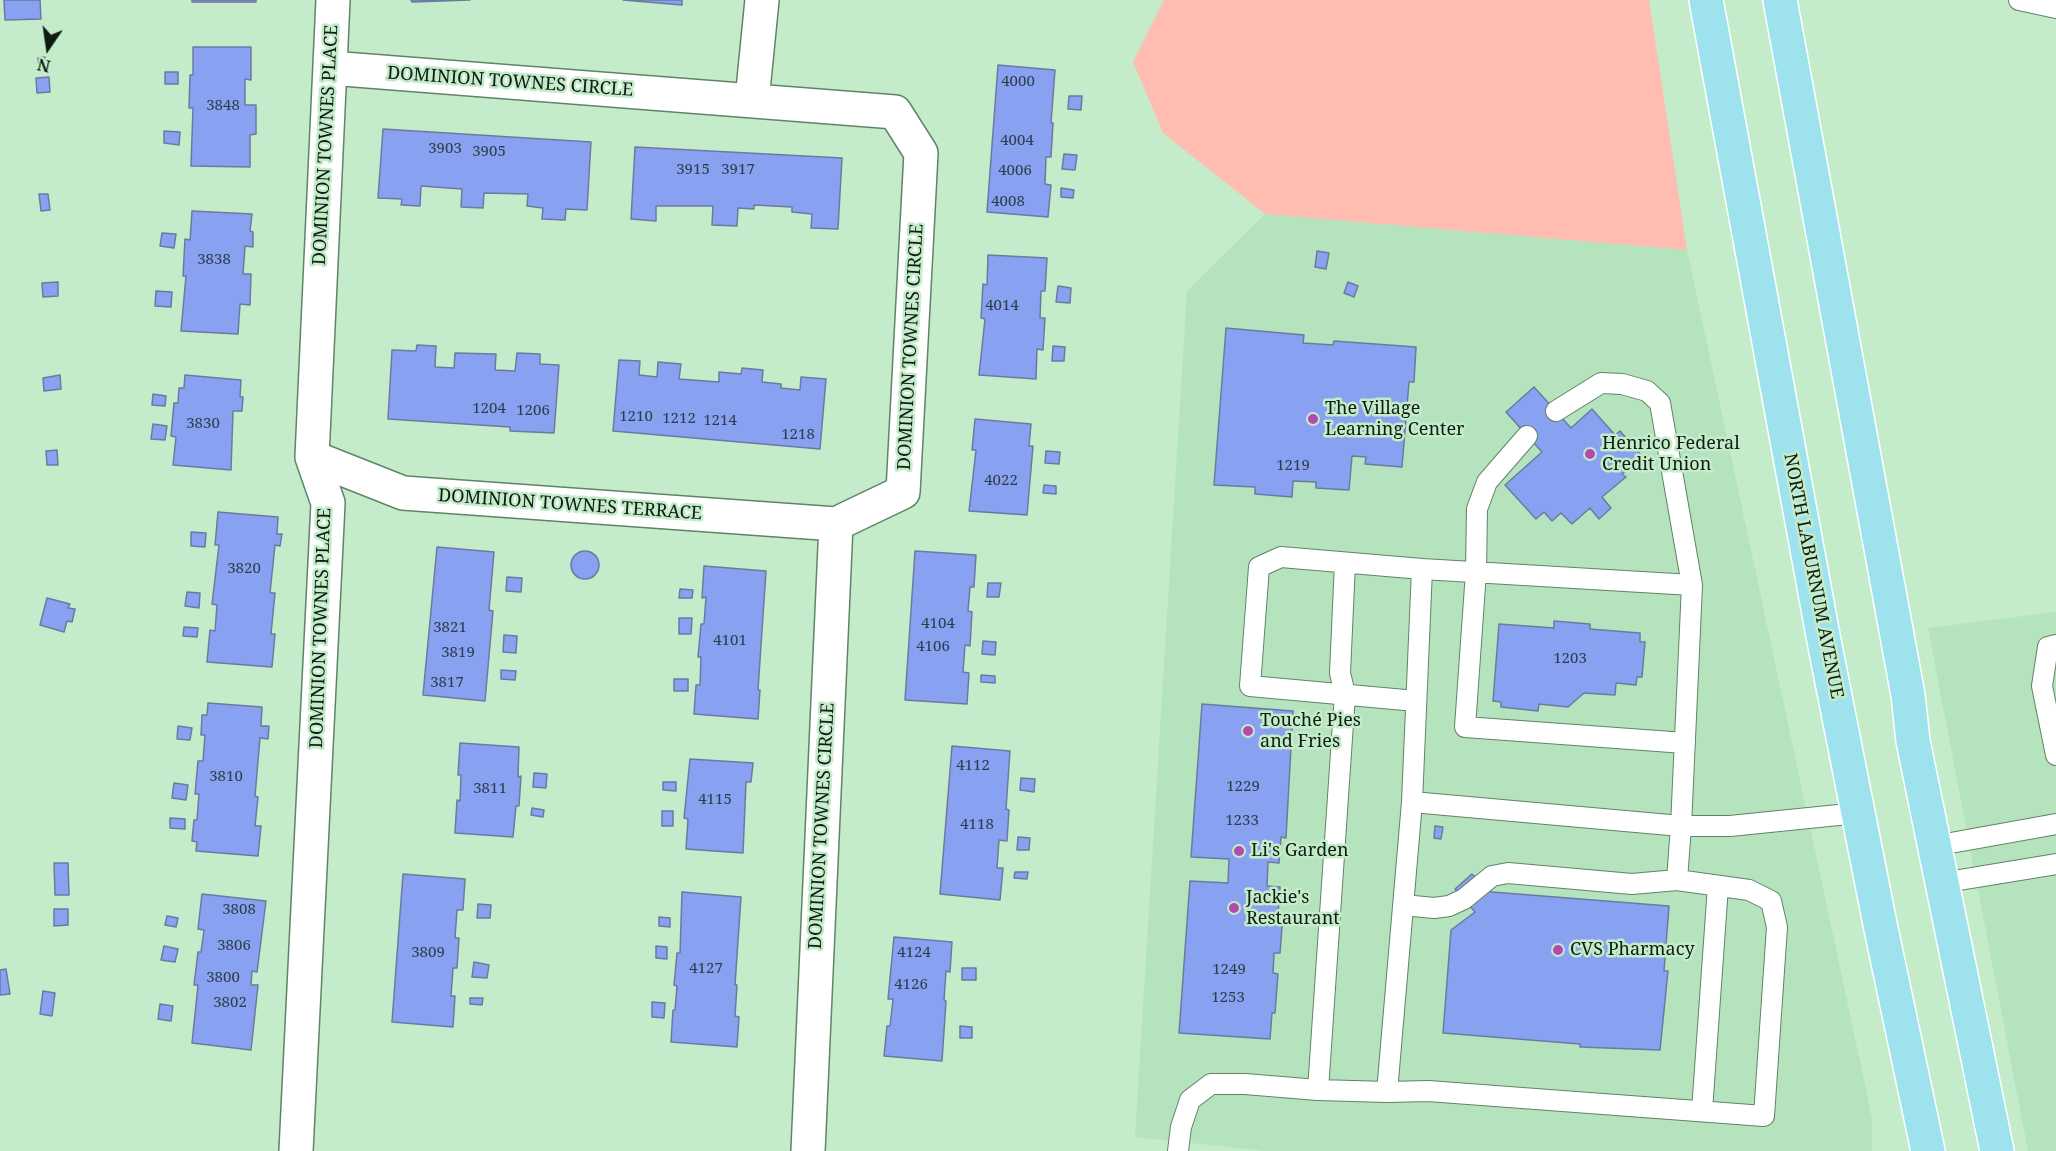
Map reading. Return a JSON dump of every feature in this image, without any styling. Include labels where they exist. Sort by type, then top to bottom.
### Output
[{"type":"main road","name":"NORTH LABURNUM AVENUE","points":[[1706,0],[1824,641],[1928,1151]]},
{"type":"main road","points":[[1780,0],[1906,683],[1913,741],[1997,1151]]},
{"type":"street","name":"DOMINION TOWNES PLACE","points":[[296,1151],[328,503],[312,457],[333,0]]},
{"type":"street","points":[[752,100],[762,0]]},
{"type":"street","name":"DOMINION TOWNES CIRCLE","points":[[330,68],[895,112],[921,153],[903,492],[836,524],[808,1151]]},
{"type":"street","name":"DOMINION TOWNES TERRACE","points":[[312,457],[403,493],[836,524]]},
{"type":"lane","points":[[2019,0],[2056,8]]},
{"type":"lane","points":[[1556,411],[1601,383],[1622,384],[1647,391],[1660,403],[1692,585],[1677,880]]},
{"type":"lane","points":[[1527,436],[1487,482],[1477,509],[1476,572],[1465,727],[1685,744]]},
{"type":"lane","points":[[1416,700],[1250,686],[1259,567],[1281,557],[1345,564],[1692,585]]},
{"type":"lane","points":[[1318,1090],[1345,694],[1340,672],[1345,564]]},
{"type":"lane","points":[[1387,1092],[1412,802],[1422,569]]},
{"type":"lane","points":[[2056,645],[2048,647],[2042,686],[2056,755]]},
{"type":"lane","points":[[1412,802],[1681,826],[1730,826],[1858,813]]},
{"type":"lane","points":[[1934,846],[2056,824]]},
{"type":"lane","points":[[1941,883],[2056,864]]},
{"type":"lane","points":[[1178,1151],[1181,1127],[1190,1100],[1211,1083],[1318,1090],[1428,1091],[1764,1116],[1778,927],[1771,901],[1749,890],[1677,880],[1632,884],[1508,873],[1492,876],[1464,898],[1449,906],[1434,908],[1403,905]]},
{"type":"lane","points":[[1702,1111],[1718,886]]},
{"type":"shaded area","points":[[1164,0],[1649,0],[1687,250],[1265,214],[1163,133],[1133,62]]},
{"type":"shaded area","points":[[1265,214],[1687,250],[1872,1118],[1872,1151],[1265,1151],[1135,1137],[1187,291]]},
{"type":"shaded area","points":[[2056,612],[2056,1151],[2028,1151],[1928,628]]},
{"type":"building","points":[[4,0],[40,0],[41,19],[5,20]]},
{"type":"building","points":[[192,0],[256,0],[256,2],[192,2]]},
{"type":"building","points":[[411,0],[470,0],[412,2]]},
{"type":"building","points":[[623,0],[682,0],[682,5]]},
{"type":"building","points":[[193,47],[251,47],[251,80],[245,79],[245,105],[256,105],[256,134],[250,135],[250,167],[191,166],[193,108],[189,108],[190,75],[193,75]]},
{"type":"building","points":[[45,57],[46,69],[39,70],[38,58]]},
{"type":"building","points":[[998,65],[1055,70],[1051,157],[1046,157],[1045,184],[1051,185],[1048,217],[987,212]]},
{"type":"building","points":[[165,72],[178,72],[178,84],[165,84]]},
{"type":"building","points":[[49,77],[50,92],[37,93],[36,78]]},
{"type":"building","points":[[1069,96],[1082,96],[1081,110],[1068,109]]},
{"type":"building","points":[[383,129],[591,142],[587,210],[566,209],[565,220],[542,219],[543,208],[527,206],[528,194],[484,193],[483,208],[461,207],[462,189],[421,186],[420,206],[401,205],[402,199],[378,198]]},
{"type":"building","points":[[164,131],[180,132],[179,145],[164,143]]},
{"type":"building","points":[[635,147],[842,158],[838,229],[811,228],[812,214],[792,212],[792,207],[754,205],[754,209],[738,208],[737,226],[712,225],[713,206],[656,206],[656,221],[631,219]]},
{"type":"building","points":[[1064,154],[1077,155],[1075,170],[1062,169]]},
{"type":"building","points":[[1061,188],[1074,190],[1073,198],[1061,197]]},
{"type":"building","points":[[39,194],[48,194],[50,210],[41,211]]},
{"type":"building","points":[[192,211],[252,214],[250,231],[253,232],[253,247],[245,246],[243,274],[251,274],[250,305],[240,304],[238,334],[181,331],[186,276],[183,276],[185,239],[190,240]]},
{"type":"building","points":[[162,233],[176,234],[174,248],[160,246]]},
{"type":"building","points":[[1317,251],[1329,253],[1326,269],[1315,267]]},
{"type":"building","points":[[988,255],[1047,258],[1045,291],[1041,291],[1040,318],[1045,318],[1043,350],[1037,349],[1036,379],[979,375],[985,319],[981,318],[983,284],[987,285]]},
{"type":"building","points":[[58,282],[58,296],[43,297],[42,283]]},
{"type":"building","points":[[1348,282],[1358,286],[1354,297],[1344,293]]},
{"type":"building","points":[[1058,286],[1071,288],[1070,303],[1056,302]]},
{"type":"building","points":[[156,291],[172,292],[171,307],[155,306]]},
{"type":"building","name":"The Village Learning Center","points":[[1226,328],[1304,335],[1303,343],[1333,345],[1334,341],[1416,347],[1414,382],[1409,382],[1402,467],[1365,464],[1366,457],[1352,456],[1349,490],[1316,488],[1316,482],[1293,481],[1292,497],[1255,494],[1255,487],[1214,485]]},
{"type":"building","points":[[417,345],[436,346],[435,367],[454,368],[455,353],[496,354],[495,370],[515,371],[517,353],[540,354],[540,364],[559,365],[554,433],[510,431],[510,427],[388,419],[392,350],[416,351]]},
{"type":"building","points":[[1053,346],[1065,347],[1064,361],[1052,361]]},
{"type":"building","points":[[619,360],[640,361],[639,375],[657,377],[658,362],[681,364],[679,379],[719,382],[719,372],[741,374],[742,368],[763,370],[762,382],[781,384],[781,388],[800,390],[801,377],[826,379],[820,449],[613,431]]},
{"type":"building","points":[[60,375],[61,389],[44,391],[43,378]]},
{"type":"building","points":[[185,375],[241,380],[242,411],[233,411],[231,470],[173,465],[176,437],[171,436],[174,403],[178,403],[179,388],[184,388]]},
{"type":"building","name":"Henrico Federal Credit Union","points":[[1534,387],[1571,428],[1592,409],[1615,435],[1620,431],[1642,456],[1622,474],[1626,477],[1602,497],[1611,508],[1599,519],[1590,508],[1572,524],[1561,513],[1552,521],[1544,512],[1536,519],[1505,485],[1542,452],[1506,412]]},
{"type":"building","points":[[153,394],[166,396],[165,406],[152,405]]},
{"type":"building","points":[[975,419],[1031,424],[1029,446],[1033,446],[1027,515],[969,511],[976,450],[972,450]]},
{"type":"building","points":[[153,424],[167,426],[165,440],[151,439]]},
{"type":"building","points":[[57,450],[58,465],[47,465],[46,451]]},
{"type":"building","points":[[1046,451],[1060,452],[1059,464],[1045,463]]},
{"type":"building","points":[[1044,485],[1056,486],[1056,494],[1043,493]]},
{"type":"building","points":[[218,512],[278,517],[277,534],[282,534],[280,546],[275,545],[270,593],[275,593],[271,634],[275,634],[272,667],[207,662],[210,630],[215,631],[217,605],[212,604],[219,545],[215,545]]},
{"type":"building","points":[[191,532],[206,533],[205,547],[191,546]]},
{"type":"building","points":[[437,547],[494,552],[489,610],[493,611],[485,701],[423,695]]},
{"type":"building","points":[[585,551],[595,555],[599,565],[595,575],[585,579],[575,575],[571,565],[575,555]]},
{"type":"building","points":[[915,551],[976,555],[974,587],[970,587],[968,611],[972,612],[970,646],[965,645],[963,672],[969,673],[967,704],[905,700]]},
{"type":"building","points":[[704,566],[766,571],[758,719],[694,714],[696,685],[700,685],[701,657],[698,657],[706,597],[702,598]]},
{"type":"building","points":[[507,577],[522,578],[521,592],[506,591]]},
{"type":"building","points":[[988,583],[1001,583],[999,597],[987,597]]},
{"type":"building","points":[[680,589],[693,590],[692,598],[679,598]]},
{"type":"building","points":[[187,592],[200,593],[199,608],[185,606]]},
{"type":"building","points":[[47,598],[70,604],[68,608],[75,609],[72,622],[67,621],[64,632],[40,625]]},
{"type":"building","points":[[679,618],[692,618],[691,634],[679,634]]},
{"type":"building","points":[[1554,621],[1590,624],[1590,629],[1640,633],[1640,642],[1645,642],[1642,677],[1637,677],[1636,685],[1616,683],[1615,695],[1584,693],[1568,707],[1539,704],[1538,711],[1501,707],[1501,702],[1493,701],[1499,624],[1554,628]]},
{"type":"building","points":[[184,627],[198,628],[197,637],[183,636]]},
{"type":"building","points":[[504,635],[517,636],[516,653],[503,652]]},
{"type":"building","points":[[983,641],[996,642],[995,655],[982,654]]},
{"type":"building","points":[[501,670],[516,671],[515,680],[501,679]]},
{"type":"building","points":[[981,675],[995,676],[995,683],[981,682]]},
{"type":"building","points":[[674,679],[688,679],[688,691],[674,691]]},
{"type":"building","points":[[208,703],[262,707],[261,726],[269,726],[268,739],[260,738],[255,796],[258,797],[255,826],[261,826],[258,856],[196,851],[197,842],[192,841],[194,820],[197,820],[199,794],[195,794],[198,761],[203,761],[205,735],[201,735],[202,715],[207,715]]},
{"type":"building","points":[[1202,704],[1293,711],[1286,838],[1281,837],[1279,863],[1268,862],[1267,886],[1280,887],[1278,914],[1283,914],[1280,953],[1274,953],[1273,973],[1278,974],[1270,1039],[1179,1033],[1190,881],[1228,883],[1229,859],[1191,857]]},
{"type":"building","points":[[178,726],[192,728],[190,740],[177,739]]},
{"type":"building","points":[[460,743],[519,747],[518,777],[521,776],[519,806],[516,806],[513,837],[455,833],[457,800],[460,801],[461,775],[458,775]]},
{"type":"building","points":[[952,746],[1010,751],[1006,809],[1009,810],[1007,841],[999,840],[997,868],[1003,868],[1000,900],[940,894]]},
{"type":"building","points":[[690,759],[753,763],[751,782],[746,782],[743,853],[686,849],[688,819],[684,818]]},
{"type":"building","points":[[534,773],[547,774],[546,788],[533,787]]},
{"type":"building","points":[[1021,778],[1035,779],[1034,792],[1020,790]]},
{"type":"building","points":[[663,782],[676,782],[676,791],[663,790]]},
{"type":"building","points":[[174,783],[188,785],[186,800],[172,798]]},
{"type":"building","points":[[532,808],[544,810],[543,817],[531,815]]},
{"type":"building","points":[[662,811],[673,811],[673,826],[662,826]]},
{"type":"building","points":[[170,818],[185,819],[185,829],[170,828]]},
{"type":"building","points":[[1435,826],[1443,827],[1441,839],[1434,838]]},
{"type":"building","points":[[1018,837],[1030,838],[1029,850],[1017,850]]},
{"type":"building","points":[[54,863],[68,863],[69,895],[55,895]]},
{"type":"building","points":[[1015,872],[1028,872],[1027,879],[1014,878]]},
{"type":"building","points":[[403,874],[465,879],[463,910],[457,910],[455,938],[459,938],[457,968],[453,968],[451,996],[455,996],[453,1027],[392,1022]]},
{"type":"building","name":"CVS Pharmacy","points":[[1472,874],[1492,892],[1669,906],[1664,971],[1668,971],[1660,1050],[1580,1047],[1580,1044],[1443,1033],[1451,930],[1475,912],[1455,889]]},
{"type":"building","points":[[682,892],[741,897],[735,985],[737,985],[735,1016],[739,1017],[737,1047],[671,1042],[677,986],[674,985],[677,953],[680,953]]},
{"type":"building","points":[[202,894],[266,901],[257,972],[252,971],[251,985],[258,985],[251,1050],[192,1043],[198,985],[194,985],[198,952],[201,952],[204,930],[198,929]]},
{"type":"building","points":[[478,904],[491,905],[490,918],[477,918]]},
{"type":"building","points":[[54,909],[68,909],[68,925],[54,926]]},
{"type":"building","points":[[167,916],[178,918],[176,927],[165,925]]},
{"type":"building","points":[[659,917],[670,918],[670,927],[659,926]]},
{"type":"building","points":[[894,937],[952,942],[950,972],[946,971],[942,1061],[884,1056],[893,999],[888,999]]},
{"type":"building","points":[[164,946],[178,949],[175,962],[161,960]]},
{"type":"building","points":[[656,946],[667,947],[667,959],[656,958]]},
{"type":"building","points":[[474,962],[489,965],[487,978],[472,977]]},
{"type":"building","points":[[962,968],[976,968],[976,980],[962,980]]},
{"type":"building","points":[[6,969],[10,994],[0,995],[0,970]]},
{"type":"building","points":[[43,991],[55,993],[52,1016],[40,1014]]},
{"type":"building","points":[[470,998],[483,998],[482,1005],[470,1004]]},
{"type":"building","points":[[652,1002],[665,1003],[664,1018],[652,1017]]},
{"type":"building","points":[[160,1004],[173,1006],[171,1021],[158,1019]]},
{"type":"building","points":[[960,1026],[972,1027],[972,1038],[960,1038]]},
{"type":"place","name":"The Village Learning Center","points":[[1313,419]]},
{"type":"place","name":"Henrico Federal Credit Union","points":[[1590,454]]},
{"type":"place","name":"Touché Pies and Fries","points":[[1248,731]]},
{"type":"place","name":"Li's Garden","points":[[1239,851]]},
{"type":"place","name":"Jackie's Restaurant","points":[[1234,908]]},
{"type":"place","name":"CVS Pharmacy","points":[[1558,950]]}]
